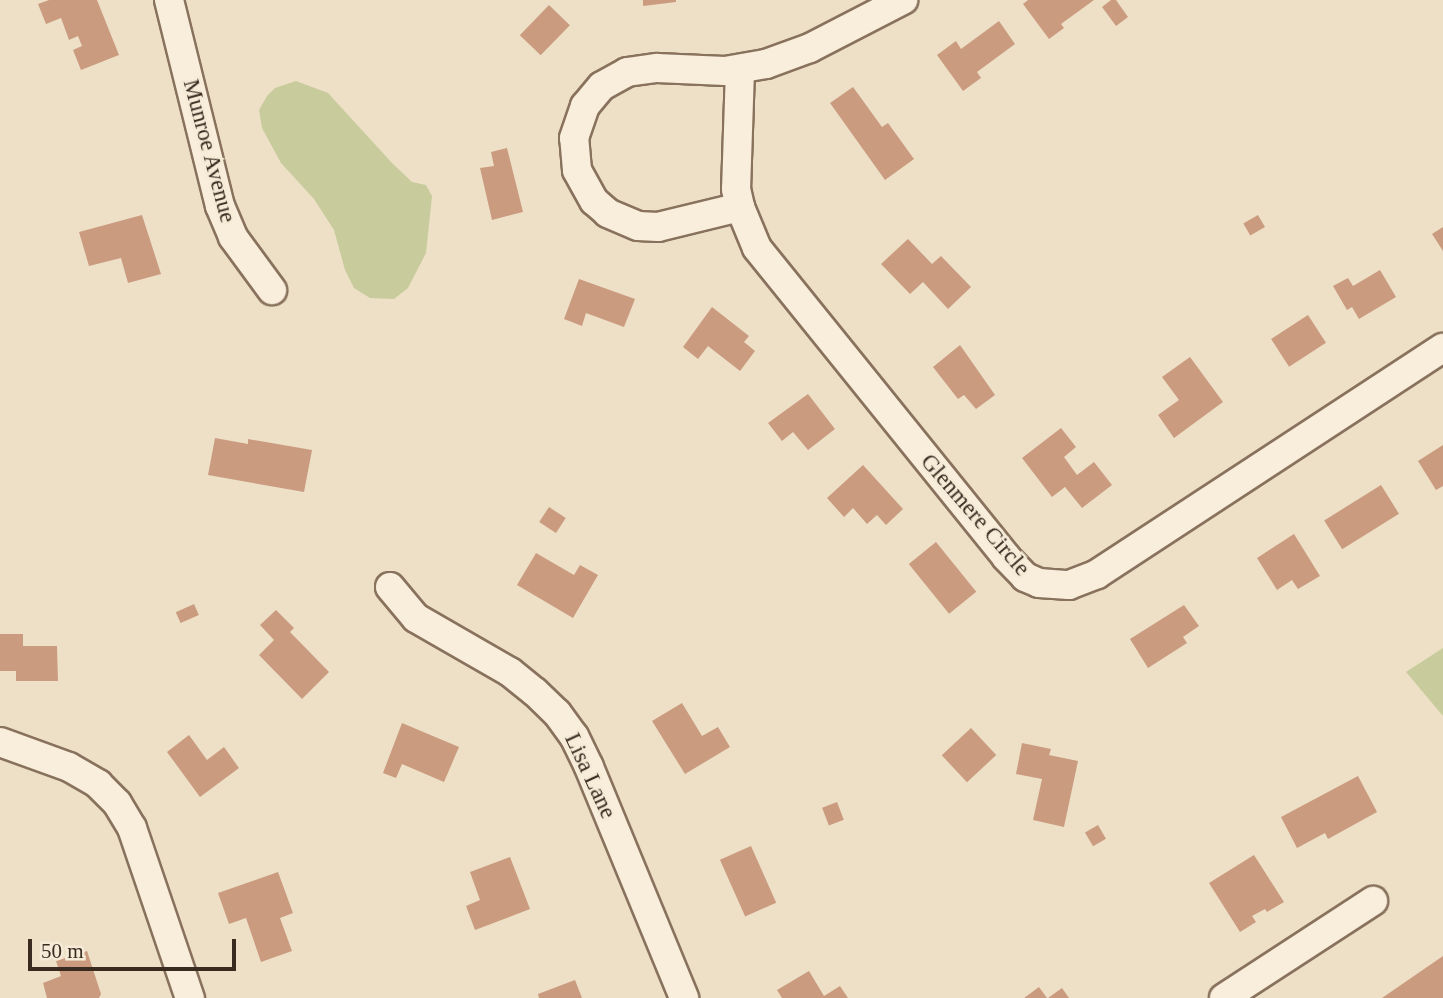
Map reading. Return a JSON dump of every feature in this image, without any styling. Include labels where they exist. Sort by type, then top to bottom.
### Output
[{"type":"street","name":"Munroe Avenue","points":[[169,0],[220,206],[233,237],[272,290]]},
{"type":"street","points":[[740,208],[658,227],[625,222],[594,201],[583,185],[574,152],[578,121],[585,106],[615,78],[627,72],[657,68],[699,72],[740,71],[788,58],[903,0]]},
{"type":"street","name":"Glenmere Circle","points":[[740,71],[736,170],[740,208],[757,248],[1017,571],[1046,585],[1069,584],[1097,574],[1443,348]]},
{"type":"street","name":"Lisa Lane","points":[[390,587],[416,618],[510,672],[535,692],[557,713],[574,736],[684,998]]},
{"type":"street","points":[[0,742],[69,767],[97,784],[117,803],[136,840],[190,998]]},
{"type":"street","points":[[1224,998],[1373,901]]},
{"type":"green space","points":[[296,81],[328,93],[392,163],[412,182],[426,185],[432,196],[426,253],[408,288],[394,299],[370,298],[354,288],[345,270],[334,230],[314,199],[281,163],[262,128],[259,110],[267,96],[275,88]]},
{"type":"green space","points":[[1443,648],[1443,716],[1406,672]]},
{"type":"building","points":[[49,0],[97,0],[119,55],[81,70],[73,50],[82,46],[78,36],[69,40],[61,18],[46,24],[38,4]]},
{"type":"building","points":[[643,0],[676,0],[676,2],[643,6]]},
{"type":"building","points":[[1028,0],[1094,0],[1061,24],[1064,28],[1049,39],[1023,4]]},
{"type":"building","points":[[1111,0],[1116,0],[1128,17],[1116,26],[1102,7]]},
{"type":"building","points":[[549,5],[570,25],[541,55],[520,35]]},
{"type":"building","points":[[999,21],[1015,44],[977,72],[981,78],[963,91],[937,55],[956,41],[961,49]]},
{"type":"building","points":[[853,87],[882,127],[888,123],[914,159],[885,180],[830,103]]},
{"type":"building","points":[[507,148],[523,212],[492,220],[480,168],[494,166],[491,152]]},
{"type":"building","points":[[142,215],[161,274],[128,283],[121,258],[89,266],[79,232]]},
{"type":"building","points":[[1258,215],[1265,227],[1250,236],[1243,224]]},
{"type":"building","points":[[1443,227],[1443,251],[1432,234]]},
{"type":"building","points":[[908,239],[932,264],[941,256],[971,287],[948,309],[923,282],[910,294],[881,264]]},
{"type":"building","points":[[1380,270],[1396,297],[1359,319],[1352,307],[1347,310],[1333,286],[1348,278],[1353,286]]},
{"type":"building","points":[[579,279],[635,299],[624,327],[586,313],[582,326],[564,319]]},
{"type":"building","points":[[712,307],[749,336],[744,342],[755,351],[740,371],[708,346],[698,359],[683,347]]},
{"type":"building","points":[[1308,315],[1326,343],[1289,367],[1271,339]]},
{"type":"building","points":[[960,345],[995,395],[976,409],[964,395],[958,399],[933,367]]},
{"type":"building","points":[[1190,357],[1223,402],[1174,438],[1158,415],[1179,400],[1162,377]]},
{"type":"building","points":[[808,394],[835,429],[808,450],[793,432],[782,441],[768,423]]},
{"type":"building","points":[[1061,428],[1076,447],[1064,457],[1077,475],[1094,462],[1112,485],[1082,508],[1065,487],[1052,497],[1022,458]]},
{"type":"building","points":[[215,438],[248,444],[248,439],[312,450],[304,492],[208,475]]},
{"type":"building","points":[[1443,445],[1443,486],[1436,490],[1418,461]]},
{"type":"building","points":[[863,465],[903,509],[886,525],[877,515],[867,524],[853,508],[844,517],[827,498]]},
{"type":"building","points":[[1381,485],[1399,514],[1342,549],[1324,521]]},
{"type":"building","points":[[549,507],[566,518],[556,533],[539,522]]},
{"type":"building","points":[[1294,534],[1320,576],[1298,589],[1292,580],[1277,590],[1257,558]]},
{"type":"building","points":[[936,542],[976,592],[949,614],[909,564]]},
{"type":"building","points":[[536,553],[574,575],[580,565],[598,575],[573,618],[517,585]]},
{"type":"building","points":[[194,604],[199,615],[181,623],[176,612]]},
{"type":"building","points":[[1184,605],[1199,626],[1183,637],[1187,643],[1148,668],[1130,639]]},
{"type":"building","points":[[276,610],[294,628],[290,632],[329,672],[302,699],[259,655],[274,640],[260,625]]},
{"type":"building","points":[[0,634],[23,634],[23,646],[57,646],[58,681],[16,681],[16,671],[0,671]]},
{"type":"building","points":[[682,703],[702,736],[718,727],[730,747],[685,774],[652,721]]},
{"type":"building","points":[[402,723],[459,747],[444,782],[402,764],[396,778],[383,773]]},
{"type":"building","points":[[971,728],[996,755],[967,782],[942,755]]},
{"type":"building","points":[[189,735],[207,760],[224,747],[239,768],[200,797],[167,752]]},
{"type":"building","points":[[1022,743],[1051,749],[1049,755],[1078,761],[1064,827],[1033,820],[1042,779],[1016,774]]},
{"type":"building","points":[[1358,776],[1377,812],[1328,839],[1325,833],[1297,848],[1281,817]]},
{"type":"building","points":[[837,802],[844,820],[829,825],[822,808]]},
{"type":"building","points":[[1098,825],[1106,839],[1093,846],[1085,832]]},
{"type":"building","points":[[751,846],[776,903],[745,916],[720,860]]},
{"type":"building","points":[[1254,855],[1284,902],[1267,912],[1265,909],[1252,916],[1256,922],[1240,932],[1209,883]]},
{"type":"building","points":[[510,857],[530,909],[475,930],[466,906],[480,900],[470,872]]},
{"type":"building","points":[[278,872],[293,913],[280,918],[292,951],[261,962],[246,918],[229,924],[218,893]]},
{"type":"building","points":[[87,951],[101,994],[99,998],[47,998],[43,983],[61,976],[56,961]]},
{"type":"building","points":[[1443,956],[1443,998],[1382,998]]},
{"type":"building","points":[[809,971],[824,996],[840,986],[848,998],[782,998],[777,990]]},
{"type":"building","points":[[575,980],[582,998],[539,998],[538,994]]},
{"type":"building","points":[[1039,987],[1047,998],[1024,998]]},
{"type":"building","points":[[1062,988],[1069,998],[1048,998]]}]
